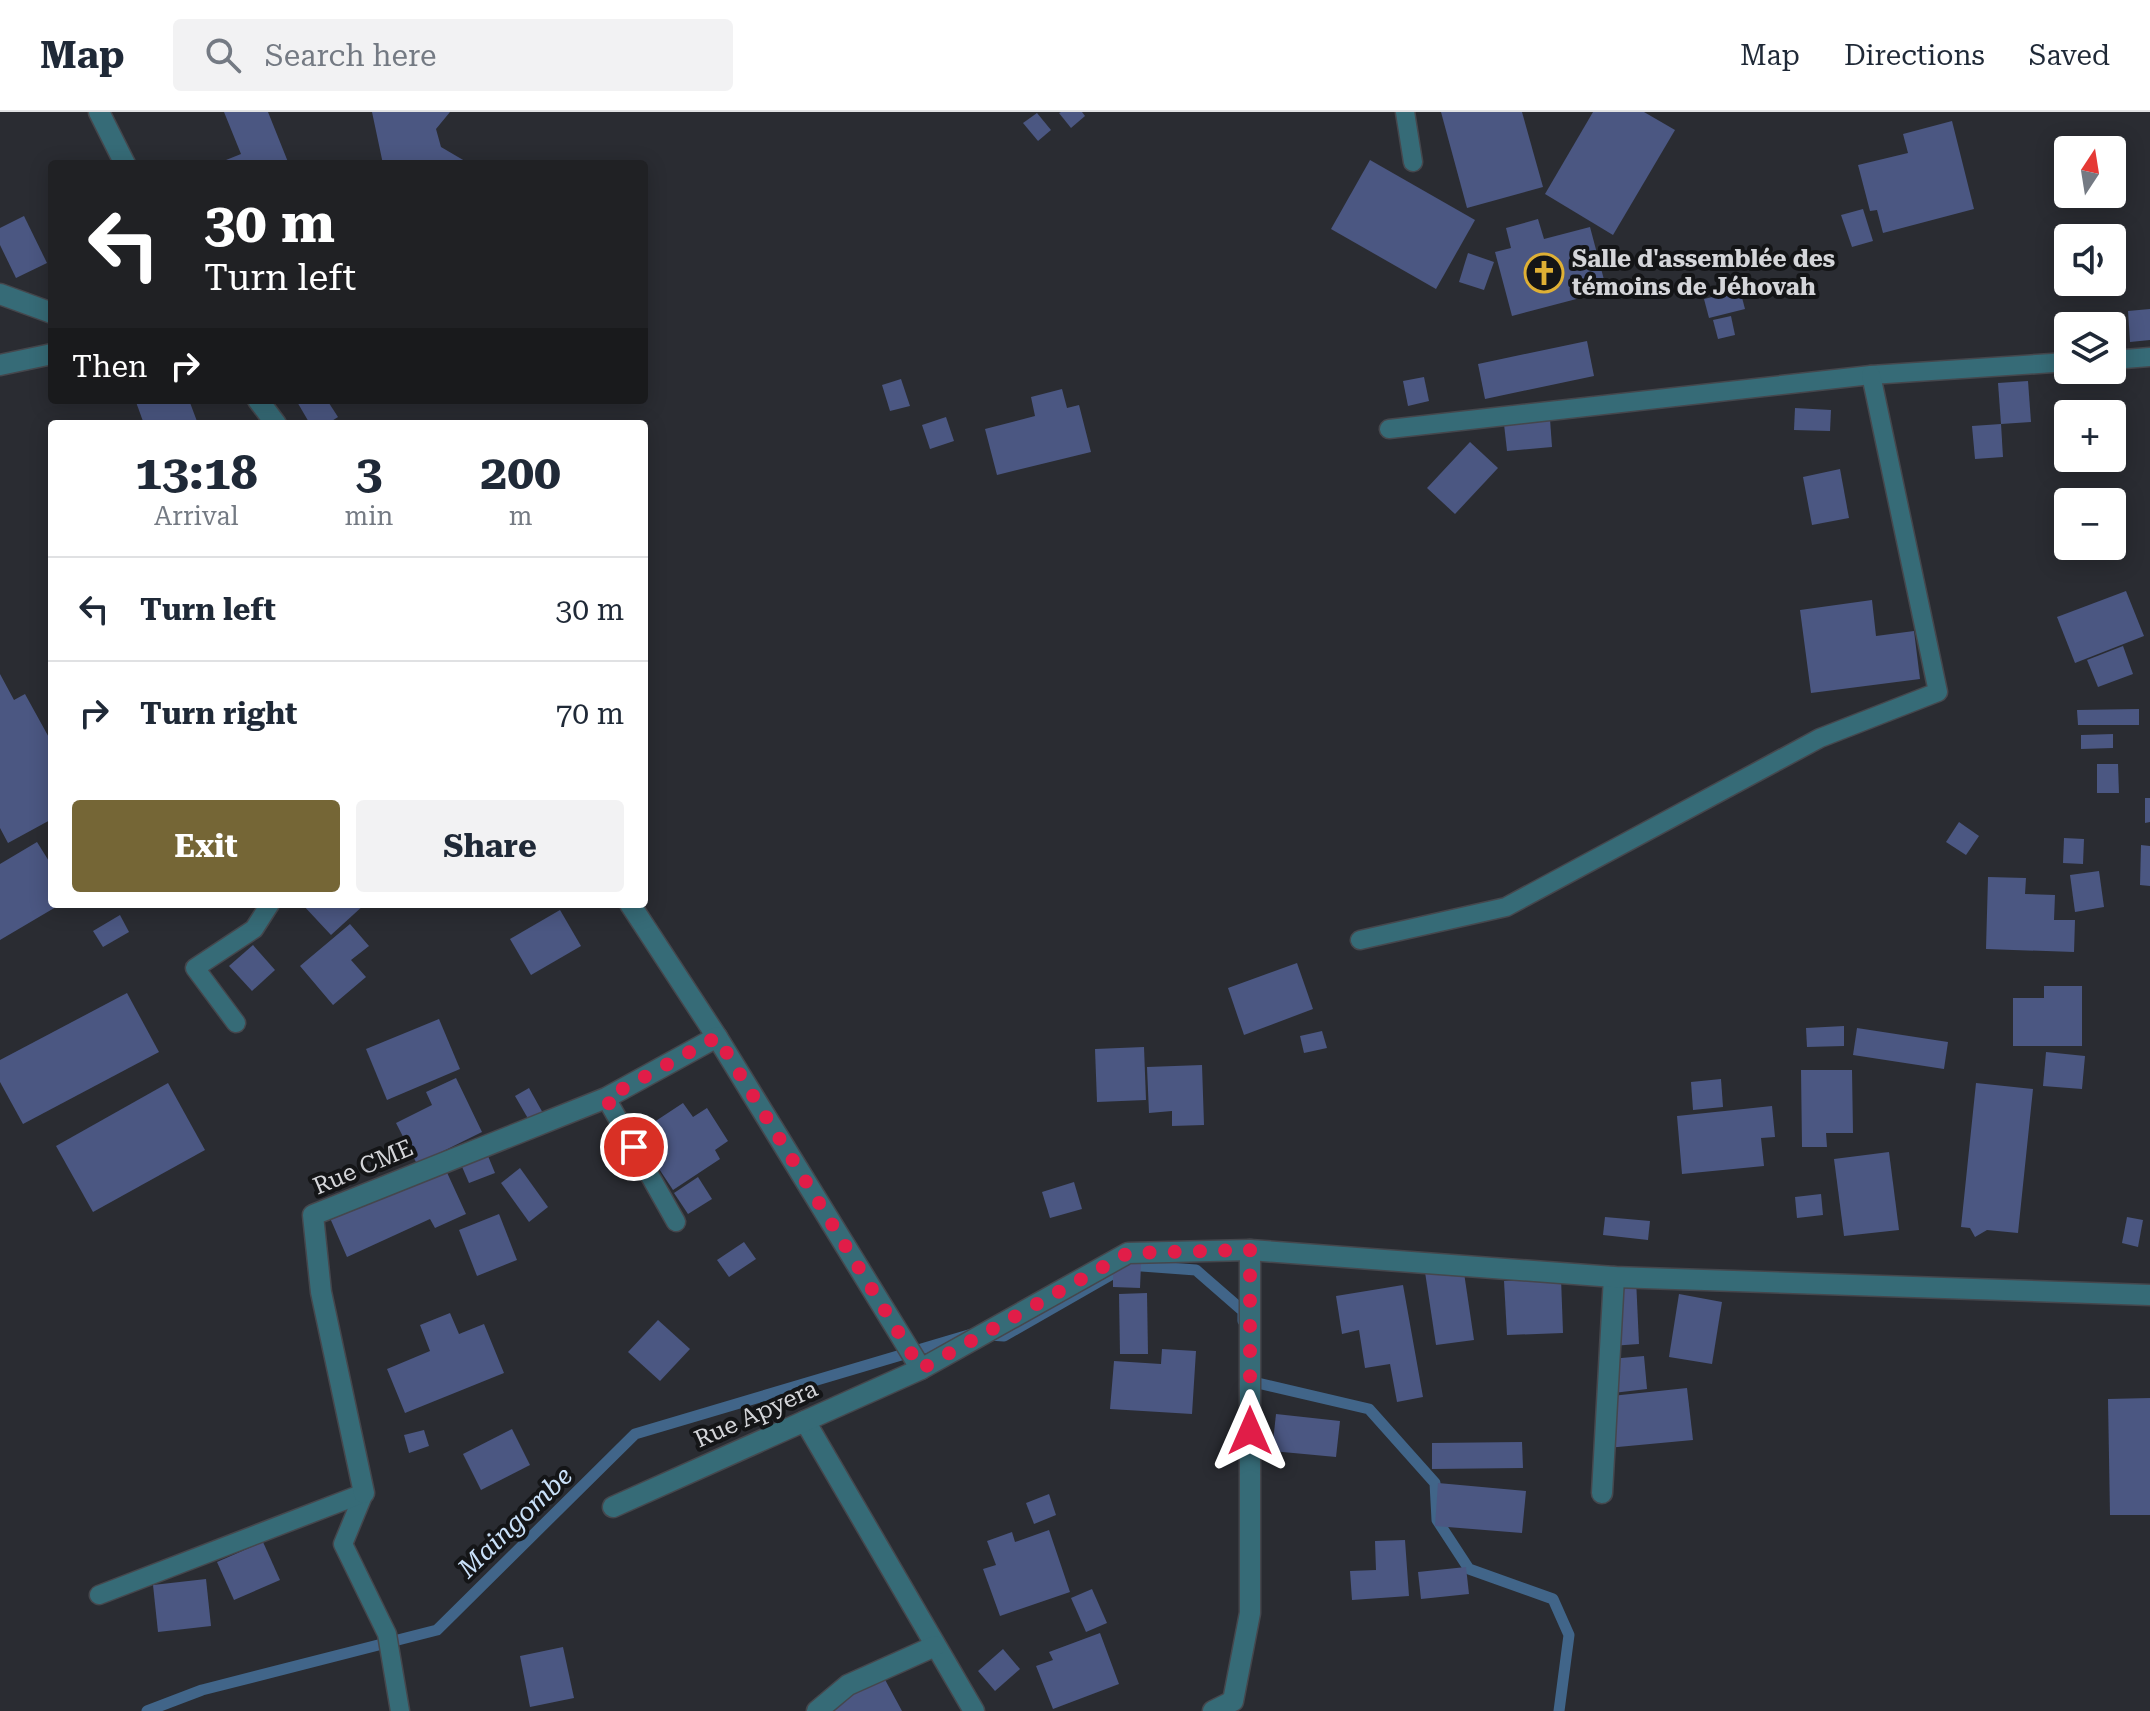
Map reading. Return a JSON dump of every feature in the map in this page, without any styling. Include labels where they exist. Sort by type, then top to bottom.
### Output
[{"type":"street","points":[[99,112],[123,160]]},
{"type":"street","points":[[0,294],[48,312]]},
{"type":"street","points":[[0,365],[48,355]]},
{"type":"street","points":[[633,908],[717,1037],[914,1358]]},
{"type":"street","name":"Rue CME","points":[[364,1493],[321,1292],[313,1215],[606,1098],[717,1037]]},
{"type":"street","points":[[1213,1711],[1233,1701],[1250,1613],[1250,1250]]},
{"type":"street","name":"Rue Apyera","points":[[613,1507],[805,1421],[914,1358],[1128,1253],[1250,1250],[1614,1277],[2150,1295]]},
{"type":"street","points":[[1602,1493],[1614,1277]]},
{"type":"street","points":[[805,1421],[974,1711]]},
{"type":"street","points":[[817,1711],[848,1685],[935,1646]]},
{"type":"lane","points":[[1405,112],[1413,162]]},
{"type":"lane","points":[[2126,359],[2150,357]]},
{"type":"lane","points":[[1389,429],[1871,375],[2054,363]]},
{"type":"lane","points":[[1360,940],[1506,907],[1820,738],[1938,692],[1871,375]]},
{"type":"lane","points":[[236,1023],[195,968],[254,929],[267,908]]},
{"type":"lane","points":[[606,1098],[676,1222]]},
{"type":"lane","points":[[99,1595],[364,1493]]},
{"type":"lane","points":[[364,1493],[343,1544],[387,1634],[400,1711]]},
{"type":"building","points":[[224,112],[268,112],[287,160],[226,160],[241,154]]},
{"type":"building","points":[[372,112],[450,112],[436,129],[441,147],[463,160],[382,160]]},
{"type":"building","points":[[1061,112],[1082,112],[1085,116],[1071,128]]},
{"type":"building","points":[[1441,112],[1522,112],[1543,187],[1467,208]]},
{"type":"building","points":[[1593,112],[1644,112],[1675,130],[1613,235],[1545,194]]},
{"type":"building","points":[[1037,113],[1051,130],[1038,141],[1023,123]]},
{"type":"building","points":[[1952,121],[1974,209],[1883,233],[1877,210],[1870,211],[1858,165],[1908,153],[1903,134]]},
{"type":"building","points":[[1370,160],[1475,220],[1436,289],[1331,229]]},
{"type":"building","points":[[1863,209],[1873,241],[1852,247],[1841,215]]},
{"type":"building","points":[[24,216],[47,263],[16,278],[0,245],[0,228]]},
{"type":"building","points":[[1538,219],[1544,239],[1590,227],[1607,291],[1512,316],[1495,252],[1511,248],[1506,228]]},
{"type":"building","points":[[1468,253],[1494,262],[1484,290],[1459,282]]},
{"type":"building","points":[[1740,290],[1745,309],[1709,318],[1704,299]]},
{"type":"building","points":[[2150,309],[2150,340],[2130,342],[2128,311]]},
{"type":"building","points":[[1731,316],[1735,335],[1718,339],[1713,320]]},
{"type":"building","points":[[1587,341],[1594,376],[1485,399],[1478,364]]},
{"type":"building","points":[[1424,377],[1429,401],[1408,406],[1403,381]]},
{"type":"building","points":[[901,379],[910,406],[890,411],[882,385]]},
{"type":"building","points":[[2028,381],[2031,422],[2001,424],[1998,383]]},
{"type":"building","points":[[1062,389],[1067,408],[1079,405],[1091,452],[997,475],[985,429],[1035,416],[1031,397]]},
{"type":"building","points":[[137,404],[190,404],[196,420],[143,420]]},
{"type":"building","points":[[298,404],[330,404],[338,417],[333,420],[308,420]]},
{"type":"building","points":[[1795,408],[1831,410],[1830,431],[1794,430]]},
{"type":"building","points":[[946,417],[954,441],[930,449],[922,425]]},
{"type":"building","points":[[1550,419],[1552,447],[1507,451],[1504,424]]},
{"type":"building","points":[[2001,424],[2003,457],[1975,459],[1972,426]]},
{"type":"building","points":[[1470,442],[1498,468],[1455,514],[1427,488]]},
{"type":"building","points":[[1840,469],[1849,518],[1812,525],[1803,477]]},
{"type":"building","points":[[2126,591],[2144,636],[2075,663],[2057,617]]},
{"type":"building","points":[[1872,600],[1876,636],[1914,631],[1920,679],[1811,693],[1800,610]]},
{"type":"building","points":[[2123,646],[2133,674],[2098,687],[2087,660]]},
{"type":"building","points":[[0,674],[14,700],[25,694],[48,736],[48,821],[8,843],[0,828]]},
{"type":"building","points":[[2139,709],[2139,725],[2078,725],[2077,710]]},
{"type":"building","points":[[2113,734],[2113,748],[2081,749],[2081,735]]},
{"type":"building","points":[[2097,764],[2118,764],[2119,793],[2097,793]]},
{"type":"building","points":[[2145,798],[2150,798],[2150,822],[2145,823]]},
{"type":"building","points":[[1959,822],[1979,836],[1966,855],[1946,842]]},
{"type":"building","points":[[2064,838],[2084,839],[2083,864],[2063,863]]},
{"type":"building","points":[[37,842],[48,860],[48,908],[54,908],[0,940],[0,864]]},
{"type":"building","points":[[2141,845],[2150,846],[2150,886],[2140,885]]},
{"type":"building","points":[[2099,871],[2104,907],[2075,912],[2070,875]]},
{"type":"building","points":[[1988,877],[2026,878],[2025,894],[2055,895],[2054,920],[2075,920],[2074,952],[1986,949]]},
{"type":"building","points":[[306,908],[361,908],[331,935]]},
{"type":"building","points":[[560,910],[581,946],[531,975],[510,939]]},
{"type":"building","points":[[120,915],[129,932],[103,947],[93,931]]},
{"type":"building","points":[[350,924],[369,946],[351,960],[366,977],[333,1005],[300,966]]},
{"type":"building","points":[[253,945],[275,970],[252,991],[229,966]]},
{"type":"building","points":[[1297,963],[1313,1009],[1244,1035],[1228,988]]},
{"type":"building","points":[[2044,986],[2082,986],[2082,1046],[2013,1046],[2013,998],[2044,998]]},
{"type":"building","points":[[127,993],[159,1052],[23,1124],[0,1082],[0,1060]]},
{"type":"building","points":[[439,1019],[460,1069],[387,1100],[366,1049]]},
{"type":"building","points":[[1844,1026],[1844,1046],[1807,1047],[1806,1028]]},
{"type":"building","points":[[1857,1028],[1948,1042],[1944,1069],[1853,1055]]},
{"type":"building","points":[[1322,1031],[1327,1048],[1304,1053],[1300,1036]]},
{"type":"building","points":[[1144,1047],[1146,1100],[1097,1102],[1095,1049]]},
{"type":"building","points":[[2046,1052],[2085,1056],[2082,1089],[2043,1086]]},
{"type":"building","points":[[1202,1065],[1204,1125],[1172,1126],[1172,1111],[1149,1113],[1147,1067]]},
{"type":"building","points":[[1801,1070],[1852,1070],[1853,1133],[1826,1133],[1827,1147],[1802,1147]]},
{"type":"building","points":[[456,1078],[482,1132],[417,1164],[396,1123],[432,1105],[426,1092]]},
{"type":"building","points":[[1721,1079],[1723,1107],[1693,1110],[1691,1082]]},
{"type":"building","points":[[168,1083],[205,1150],[93,1212],[56,1146]]},
{"type":"building","points":[[1976,1083],[2033,1089],[2018,1233],[1987,1230],[1975,1237],[1970,1228],[1961,1227]]},
{"type":"building","points":[[529,1088],[544,1115],[530,1122],[515,1096]]},
{"type":"building","points":[[683,1103],[693,1117],[707,1108],[728,1141],[715,1150],[720,1159],[673,1190],[636,1134]]},
{"type":"building","points":[[1772,1106],[1775,1137],[1761,1138],[1764,1166],[1682,1174],[1677,1116]]},
{"type":"building","points":[[486,1151],[495,1173],[469,1183],[460,1162]]},
{"type":"building","points":[[1889,1152],[1899,1230],[1844,1236],[1834,1159]]},
{"type":"building","points":[[444,1166],[466,1214],[435,1228],[430,1219],[347,1257],[330,1218]]},
{"type":"building","points":[[520,1168],[548,1207],[529,1222],[501,1183]]},
{"type":"building","points":[[698,1177],[712,1199],[688,1214],[674,1193]]},
{"type":"building","points":[[1074,1182],[1082,1209],[1050,1218],[1042,1192]]},
{"type":"building","points":[[1821,1194],[1823,1215],[1797,1218],[1795,1197]]},
{"type":"building","points":[[499,1214],[517,1260],[477,1276],[459,1230]]},
{"type":"building","points":[[1605,1217],[1650,1221],[1648,1240],[1603,1235]]},
{"type":"building","points":[[2127,1217],[2143,1220],[2138,1247],[2122,1243]]},
{"type":"building","points":[[744,1242],[756,1259],[729,1277],[717,1260]]},
{"type":"building","points":[[1113,1263],[1141,1264],[1140,1288],[1113,1287]]},
{"type":"building","points":[[1463,1266],[1474,1340],[1436,1345],[1425,1272]]},
{"type":"building","points":[[1561,1278],[1563,1333],[1507,1335],[1504,1281]]},
{"type":"building","points":[[1636,1279],[1639,1344],[1611,1346],[1607,1281]]},
{"type":"building","points":[[1403,1285],[1423,1397],[1397,1402],[1390,1364],[1365,1368],[1359,1330],[1342,1334],[1336,1296]]},
{"type":"building","points":[[1147,1293],[1148,1354],[1120,1354],[1119,1294]]},
{"type":"building","points":[[1679,1294],[1722,1302],[1712,1364],[1669,1357]]},
{"type":"building","points":[[450,1313],[459,1334],[484,1324],[504,1373],[405,1413],[387,1369],[430,1351],[420,1325]]},
{"type":"building","points":[[658,1320],[690,1349],[660,1381],[628,1352]]},
{"type":"building","points":[[1162,1349],[1196,1351],[1192,1414],[1110,1409],[1114,1361],[1161,1364]]},
{"type":"building","points":[[1644,1356],[1647,1389],[1613,1393],[1610,1359]]},
{"type":"building","points":[[1687,1388],[1693,1440],[1607,1448],[1602,1397]]},
{"type":"building","points":[[2150,1398],[2150,1515],[2110,1515],[2108,1399]]},
{"type":"building","points":[[1276,1414],[1340,1421],[1336,1457],[1272,1451]]},
{"type":"building","points":[[512,1429],[530,1465],[481,1490],[463,1454]]},
{"type":"building","points":[[424,1430],[429,1446],[409,1453],[404,1435]]},
{"type":"building","points":[[1522,1442],[1523,1468],[1432,1469],[1432,1443]]},
{"type":"building","points":[[1438,1483],[1526,1491],[1522,1533],[1435,1526]]},
{"type":"building","points":[[1049,1494],[1056,1515],[1034,1524],[1026,1503]]},
{"type":"building","points":[[1049,1530],[1070,1592],[1000,1616],[983,1569],[996,1565],[987,1541],[1012,1532],[1015,1542]]},
{"type":"building","points":[[1405,1540],[1409,1596],[1352,1600],[1350,1571],[1376,1570],[1375,1541]]},
{"type":"building","points":[[263,1542],[280,1580],[234,1600],[217,1562]]},
{"type":"building","points":[[1466,1567],[1469,1594],[1421,1599],[1418,1572]]},
{"type":"building","points":[[206,1579],[211,1626],[158,1632],[153,1585]]},
{"type":"building","points":[[1092,1589],[1107,1623],[1086,1632],[1071,1598]]},
{"type":"building","points":[[1100,1633],[1119,1684],[1053,1709],[1036,1666],[1053,1660],[1049,1652]]},
{"type":"building","points":[[563,1647],[574,1698],[530,1707],[520,1656]]},
{"type":"building","points":[[1003,1649],[1020,1669],[995,1691],[978,1671]]},
{"type":"building","points":[[876,1663],[902,1711],[826,1711],[835,1706],[826,1690]]},
{"type":"waterway","points":[[989,1335],[1004,1336],[1128,1265],[1196,1270],[1243,1311],[1243,1321]]},
{"type":"waterway","name":"Maingombe","points":[[147,1711],[202,1690],[437,1630],[635,1434],[972,1334]]},
{"type":"waterway","points":[[1249,1381],[1369,1409],[1435,1483],[1437,1520],[1469,1569],[1553,1599],[1569,1635],[1559,1711]]},
{"type":"place","name":"Salle d'assemblée des témoins de Jéhovah","points":[[1544,273]]},
{"type":"route","points":[[634,1147],[606,1098],[717,1037],[921,1369],[1128,1253],[1250,1250],[1250,1431]]}]
